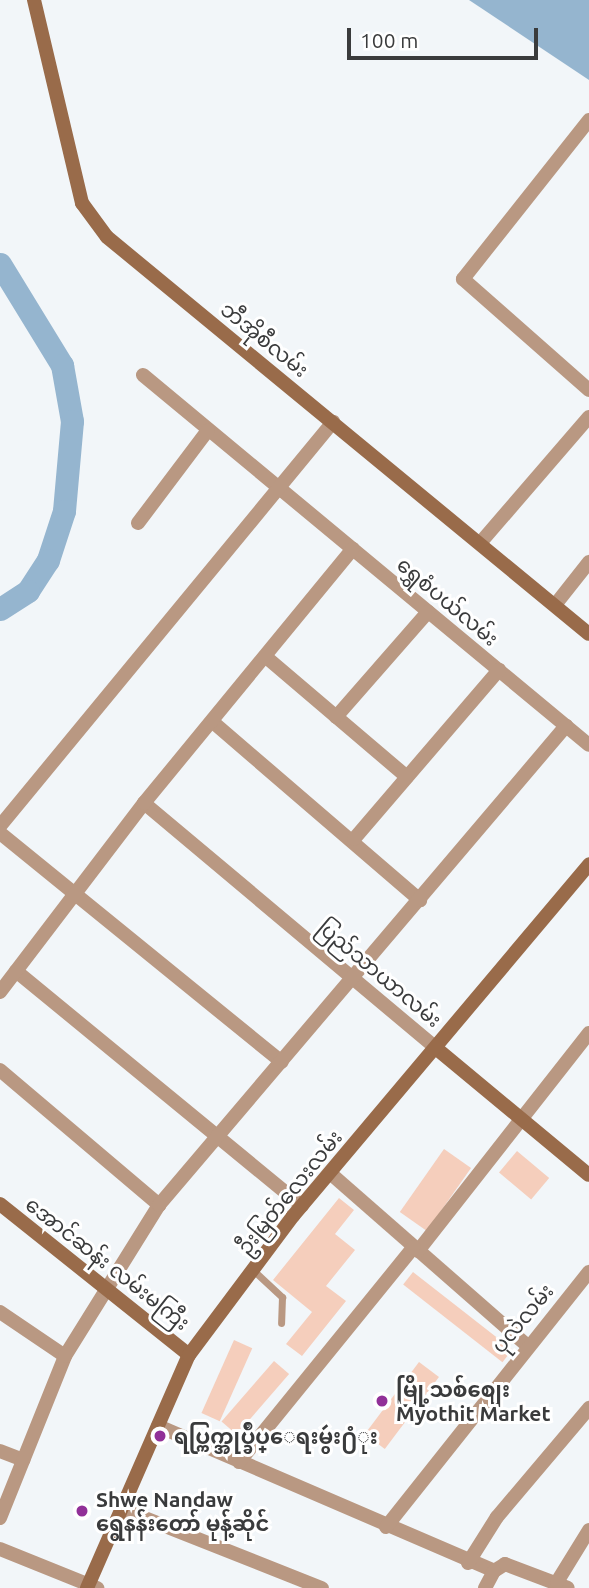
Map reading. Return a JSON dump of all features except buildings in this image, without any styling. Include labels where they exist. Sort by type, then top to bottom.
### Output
[{"type":"street","name":"ဘီအိုစီလမ်း","points":[[34,0],[82,203],[107,237],[481,542],[589,634]]},
{"type":"street","points":[[589,120],[463,279],[589,390]]},
{"type":"street","name":"ရွှေစံပယ်လမ်း","points":[[143,375],[589,745]]},
{"type":"street","points":[[481,542],[589,417]]},
{"type":"street","points":[[0,826],[333,422]]},
{"type":"street","points":[[138,523],[208,430]]},
{"type":"street","points":[[0,992],[144,803],[214,723],[353,549]]},
{"type":"street","points":[[555,604],[589,562]]},
{"type":"street","points":[[336,717],[428,612]]},
{"type":"street","points":[[266,657],[407,777]]},
{"type":"street","points":[[354,839],[499,670]]},
{"type":"street","points":[[214,723],[354,839],[421,900]]},
{"type":"street","points":[[0,1518],[65,1356],[103,1287],[159,1205],[355,978],[566,726]]},
{"type":"street","name":"ပြည်သာယာလမ်း","points":[[144,803],[589,1175]]},
{"type":"street","points":[[0,833],[76,890],[282,1062]]},
{"type":"street","name":"ဦးမြတ်လေးလမ်း","points":[[91,1587],[189,1355],[302,1206],[438,1049],[589,864]]},
{"type":"street","points":[[16,971],[219,1135],[302,1206]]},
{"type":"street","points":[[239,1462],[587,1042]]},
{"type":"street","points":[[0,1070],[159,1205]]},
{"type":"street","points":[[330,1174],[525,1344]]},
{"type":"street","name":"အောင်ဆန်း လမ်းမကြီး","points":[[0,1204],[189,1355]]},
{"type":"street","name":"ပုလဲလမ်း","points":[[386,1527],[525,1344],[589,1272]]},
{"type":"street","points":[[1,1314],[65,1356]]},
{"type":"street","points":[[468,1563],[497,1517],[589,1408]]},
{"type":"street","points":[[158,1426],[468,1563],[494,1571]]},
{"type":"street","points":[[0,1451],[23,1460]]},
{"type":"street","points":[[122,1509],[322,1588]]},
{"type":"street","points":[[485,1588],[494,1571],[505,1564],[563,1585],[589,1530]]},
{"type":"street","points":[[0,1549],[91,1587]]},
{"type":"lane","points":[[253,1270],[282,1297],[281,1323]]},
{"type":"water","points":[[469,0],[589,0],[589,80]]},
{"type":"waterway","points":[[0,264],[62,365],[72,421],[64,511],[48,560],[28,591],[0,609]]},
{"type":"place","name":"မြို့သစ်စျေး Myothit Market","points":[[382,1401]]},
{"type":"place","name":"ရပ္ကြက္အုပ္ခ်ဳပ္ေရးမွဴး႐ံုး","points":[[160,1436]]},
{"type":"place","name":"Shwe Nandaw ရွေနန်းတော် မုန့်ဆိုင်","points":[[82,1511]]}]
